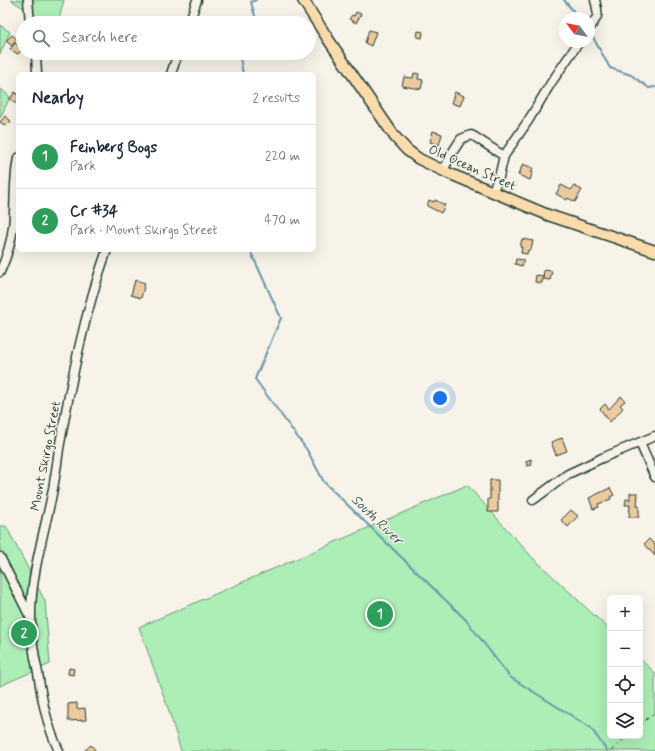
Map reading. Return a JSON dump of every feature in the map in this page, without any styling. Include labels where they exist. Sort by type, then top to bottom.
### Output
[{"type":"main road","name":"Old Ocean Street","points":[[303,0],[313,16]]},
{"type":"main road","name":"Old Ocean Street","points":[[316,20],[395,137],[407,150],[419,159],[443,171],[548,215],[655,251]]},
{"type":"street","points":[[28,0],[29,16]]},
{"type":"street","points":[[191,16],[197,0]]},
{"type":"street","points":[[595,0],[599,12],[595,21]]},
{"type":"street","points":[[492,192],[499,177],[504,156],[528,122],[574,48]]},
{"type":"street","points":[[36,60],[37,72]]},
{"type":"street","points":[[172,72],[176,60]]},
{"type":"street","points":[[443,171],[461,139],[471,135],[488,144],[504,156]]},
{"type":"street","points":[[0,272],[6,257],[12,231],[14,213],[14,181],[16,170]]},
{"type":"street","name":"Mount Skirgo Street","points":[[59,751],[49,728],[37,670],[31,618],[32,597],[79,343],[106,252]]},
{"type":"street","points":[[533,500],[568,474],[655,436]]},
{"type":"street","points":[[640,443],[655,477]]},
{"type":"street","points":[[0,557],[31,618]]},
{"type":"path","points":[[643,722],[655,712]]},
{"type":"path","points":[[611,751],[624,739]]},
{"type":"green space","points":[[11,0],[64,0],[60,16],[36,16]]},
{"type":"green space","points":[[0,25],[10,32],[0,54]]},
{"type":"green space","points":[[0,88],[10,97],[0,118]]},
{"type":"green space","points":[[467,485],[531,556],[607,627],[607,739],[643,739],[643,662],[655,673],[655,751],[181,751],[169,711],[139,627]]},
{"type":"green space","points":[[0,526],[6,526],[45,601],[50,664],[0,686]]},
{"type":"building","points":[[356,12],[361,14],[356,23],[349,19],[352,15],[354,16]]},
{"type":"building","points":[[369,30],[376,32],[371,46],[365,43]]},
{"type":"building","points":[[418,31],[423,32],[422,38],[417,37]]},
{"type":"building","points":[[12,35],[16,38],[12,46],[6,41]]},
{"type":"building","points":[[15,43],[16,44],[16,53],[10,49]]},
{"type":"building","points":[[414,73],[419,74],[418,79],[423,80],[421,89],[402,86],[404,77],[413,78]]},
{"type":"building","points":[[15,92],[16,104],[10,99]]},
{"type":"building","points":[[455,92],[464,96],[460,106],[451,103]]},
{"type":"building","points":[[5,116],[11,121],[6,126],[0,122]]},
{"type":"building","points":[[433,131],[442,134],[439,145],[430,142]]},
{"type":"building","points":[[523,164],[533,168],[530,180],[518,175]]},
{"type":"building","points":[[561,185],[571,190],[574,186],[582,190],[575,202],[568,198],[567,200],[556,194]]},
{"type":"building","points":[[429,200],[434,202],[435,200],[445,205],[441,213],[427,206]]},
{"type":"building","points":[[522,239],[533,241],[531,250],[528,250],[527,254],[521,253],[522,247],[520,247]]},
{"type":"building","points":[[516,259],[524,260],[522,266],[515,264]]},
{"type":"building","points":[[544,270],[552,271],[550,280],[543,279]]},
{"type":"building","points":[[536,275],[543,276],[542,283],[535,282]]},
{"type":"building","points":[[135,280],[145,283],[141,298],[131,295]]},
{"type":"building","points":[[621,396],[625,401],[620,405],[623,408],[610,422],[600,409],[605,404],[609,409]]},
{"type":"building","points":[[562,438],[567,451],[556,455],[551,442]]},
{"type":"building","points":[[531,459],[532,465],[527,466],[526,461]]},
{"type":"building","points":[[490,480],[498,480],[498,512],[488,512]]},
{"type":"building","points":[[610,488],[614,495],[610,497],[611,499],[598,504],[599,507],[593,509],[589,498]]},
{"type":"building","points":[[630,493],[638,493],[637,506],[639,506],[639,517],[629,517],[630,505],[625,505],[626,499],[630,500]]},
{"type":"building","points":[[571,510],[578,516],[568,527],[561,520]]},
{"type":"building","points":[[649,539],[655,545],[655,556],[644,544]]},
{"type":"building","points":[[69,668],[74,669],[73,675],[68,674]]},
{"type":"building","points":[[77,703],[77,709],[85,708],[86,720],[68,721],[68,704]]},
{"type":"building","points":[[91,745],[96,751],[84,751]]},
{"type":"waterway","name":"South River","points":[[255,16],[251,2],[256,0]]},
{"type":"waterway","name":"South River","points":[[564,0],[574,12]]},
{"type":"waterway","name":"South River","points":[[595,41],[610,68],[631,75],[649,88],[655,87]]},
{"type":"waterway","name":"South River","points":[[240,60],[243,72]]},
{"type":"waterway","name":"South River","points":[[251,252],[281,318],[255,379],[307,450],[324,482],[466,620],[510,677],[591,728],[607,751]]},
{"type":"place","name":"Feinberg Bogs","points":[[380,614]]},
{"type":"place","name":"Cr #34","points":[[24,633]]}]
